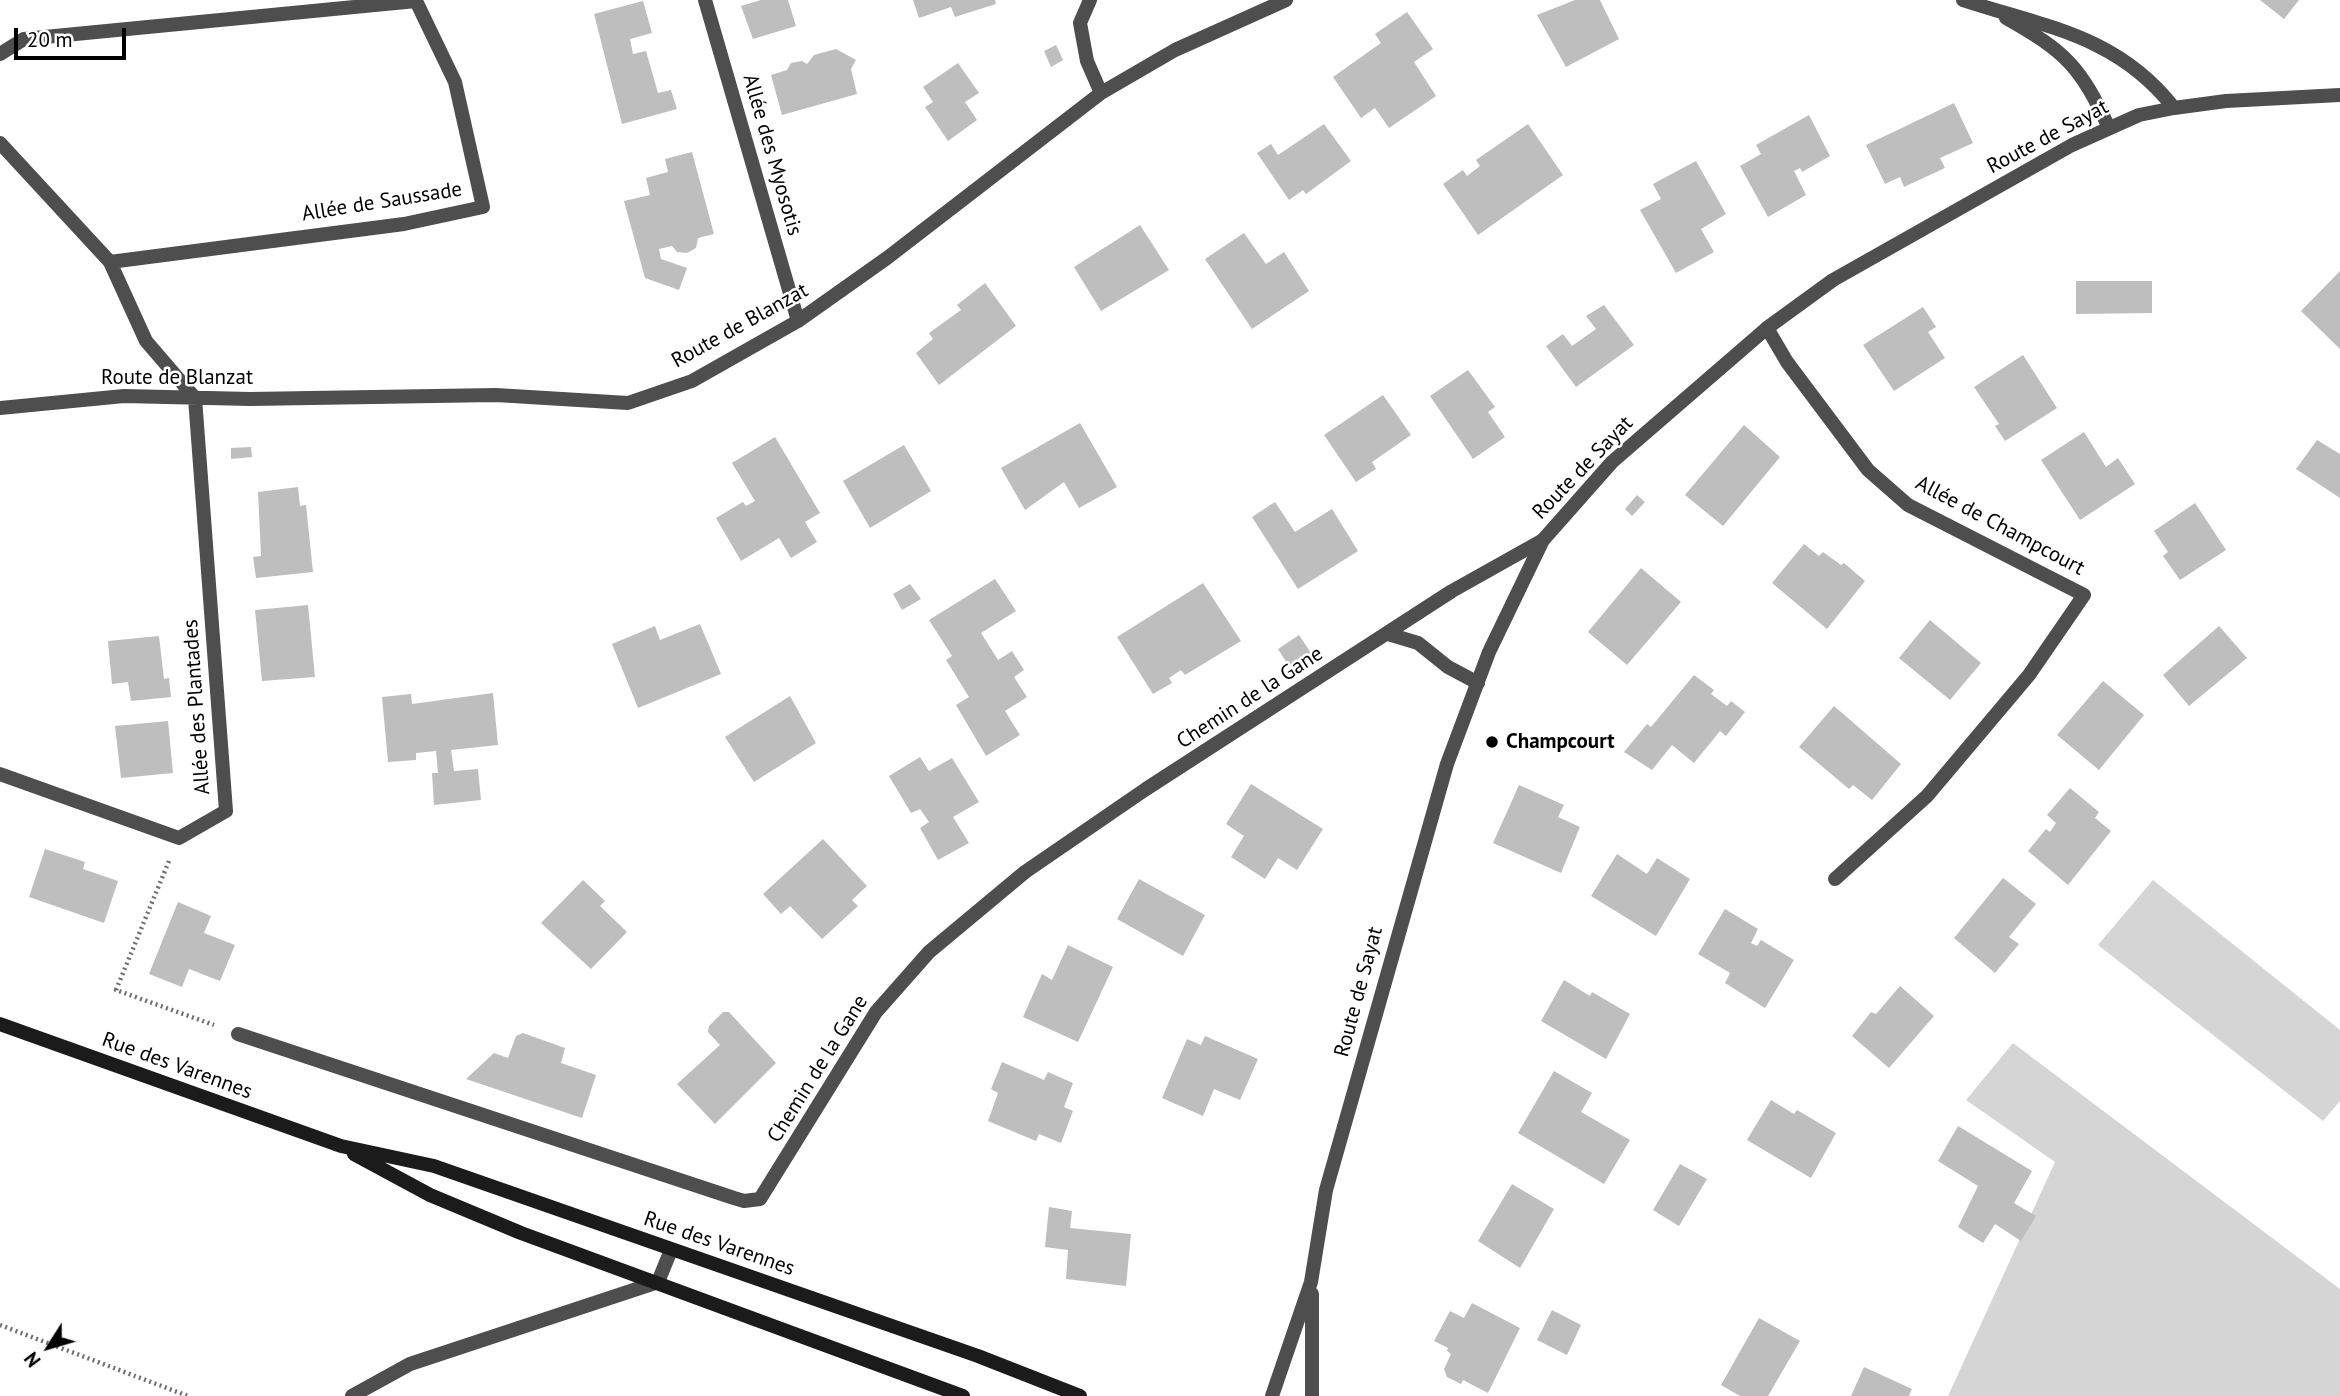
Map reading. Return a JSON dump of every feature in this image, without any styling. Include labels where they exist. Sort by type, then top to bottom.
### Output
[{"type":"main road","name":"Rue des Varennes","points":[[0,1024],[341,1146],[435,1166],[978,1356],[1080,1396]]},
{"type":"main road","name":"Rue des Varennes","points":[[341,1146],[430,1195],[521,1233],[963,1396]]},
{"type":"street","name":"Allée des Myosotis","points":[[705,0],[798,321]]},
{"type":"street","points":[[1090,0],[1080,23],[1087,61],[1101,93]]},
{"type":"street","name":"Route de Blanzat","points":[[0,408],[124,396],[195,398],[496,395],[628,403],[692,380],[798,321],[887,258],[1101,93],[1175,50],[1286,0]]},
{"type":"street","points":[[1963,0],[2056,26],[2126,61],[2154,82],[2174,108]]},
{"type":"street","name":"Allée de Saussade","points":[[0,54],[24,38],[416,1],[455,82],[483,207],[404,224],[110,262]]},
{"type":"street","points":[[1989,9],[2063,54],[2084,77],[2109,128]]},
{"type":"street","name":"Route de Sayat","points":[[1272,1396],[1311,1282],[1326,1190],[1420,851],[1447,764],[1512,600],[1543,540],[1612,462],[1767,328],[1833,280],[2072,145],[2139,115],[2174,108],[2226,101],[2340,95]]},
{"type":"street","points":[[0,143],[110,262],[146,341],[195,398]]},
{"type":"street","name":"Allée de Champcourt","points":[[1767,328],[1787,362],[1868,470],[1908,505],[2084,595],[2029,675],[1927,796],[1835,878]]},
{"type":"street","name":"Allée des Plantades","points":[[178,838],[226,811],[195,398]]},
{"type":"street","name":"Chemin de la Gane","points":[[238,1034],[734,1198],[760,1199],[876,1012],[929,952],[1036,865],[1146,789],[1452,591],[1543,540]]},
{"type":"street","points":[[1388,634],[1418,643],[1448,667],[1478,682]]},
{"type":"street","points":[[0,774],[178,838]]},
{"type":"street","points":[[352,1396],[410,1364],[658,1282],[671,1250]]},
{"type":"street","name":"Route de Sayat","points":[[1311,1282],[1312,1396]]},
{"type":"path","points":[[178,838],[116,990],[238,1034]]},
{"type":"path","points":[[0,1325],[188,1396]]},
{"type":"shaded area","points":[[2153,880],[2340,1030],[2340,1101],[2323,1121],[2098,945]]},
{"type":"shaded area","points":[[2013,1043],[2340,1289],[2340,1396],[1948,1396],[2055,1162],[1966,1100]]},
{"type":"building","points":[[761,0],[788,0],[796,26],[753,39],[741,6]]},
{"type":"building","points":[[913,0],[995,0],[996,4],[955,17],[951,7],[919,18]]},
{"type":"building","points":[[1575,0],[1600,0],[1619,39],[1566,67],[1537,15]]},
{"type":"building","points":[[2260,0],[2299,0],[2284,19]]},
{"type":"building","points":[[643,1],[652,33],[630,39],[633,54],[646,51],[658,93],[671,90],[677,109],[622,124],[594,14]]},
{"type":"building","points":[[1407,12],[1433,49],[1414,62],[1436,96],[1389,128],[1375,108],[1361,118],[1333,77],[1381,43],[1375,34]]},
{"type":"building","points":[[1056,45],[1063,60],[1051,67],[1044,51]]},
{"type":"building","points":[[836,49],[856,60],[851,69],[857,94],[782,115],[771,75],[787,70],[791,63],[802,61],[807,64],[814,55]]},
{"type":"building","points":[[958,63],[979,93],[965,102],[977,120],[948,141],[925,107],[933,102],[923,87]]},
{"type":"building","points":[[1954,103],[1973,143],[1940,158],[1945,168],[1904,187],[1900,177],[1885,184],[1866,145]]},
{"type":"building","points":[[1809,115],[1830,156],[1802,172],[1800,168],[1794,171],[1806,195],[1768,217],[1740,166],[1761,154],[1756,145]]},
{"type":"building","points":[[1324,124],[1351,161],[1306,194],[1303,190],[1289,200],[1257,153],[1271,144],[1278,155]]},
{"type":"building","points":[[1528,124],[1563,175],[1478,235],[1443,184],[1463,170],[1467,176],[1480,166],[1476,160]]},
{"type":"building","points":[[692,152],[714,234],[698,238],[696,248],[687,253],[677,252],[672,246],[659,249],[661,259],[687,268],[679,290],[645,278],[624,201],[650,195],[646,178],[668,172],[665,159]]},
{"type":"building","points":[[1696,161],[1726,214],[1701,229],[1714,252],[1676,273],[1640,210],[1661,199],[1653,184]]},
{"type":"building","points":[[1140,225],[1169,270],[1101,311],[1074,267]]},
{"type":"building","points":[[1244,233],[1266,264],[1284,252],[1309,291],[1252,329],[1205,259]]},
{"type":"building","points":[[2340,271],[2340,349],[2301,311]]},
{"type":"building","points":[[2076,281],[2152,281],[2152,313],[2076,314]]},
{"type":"building","points":[[985,283],[1016,326],[939,385],[916,353],[933,339],[929,333],[961,310],[957,305]]},
{"type":"building","points":[[1604,305],[1634,345],[1576,387],[1546,346],[1563,334],[1572,346],[1596,329],[1586,316]]},
{"type":"building","points":[[1923,307],[1936,327],[1928,332],[1945,358],[1894,391],[1863,345]]},
{"type":"building","points":[[2023,355],[2057,408],[2005,441],[1995,426],[1999,424],[1974,387]]},
{"type":"building","points":[[1468,370],[1495,407],[1488,412],[1505,437],[1473,459],[1430,396]]},
{"type":"building","points":[[1383,395],[1411,435],[1372,462],[1376,469],[1356,482],[1324,435]]},
{"type":"building","points":[[1080,423],[1117,487],[1079,508],[1064,482],[1025,510],[1001,468]]},
{"type":"building","points":[[1744,425],[1780,457],[1723,526],[1685,495]]},
{"type":"building","points":[[2084,432],[2106,467],[2118,458],[2135,484],[2080,520],[2041,460]]},
{"type":"building","points":[[775,437],[820,513],[805,522],[817,542],[791,558],[779,538],[741,561],[716,518],[743,502],[746,506],[755,501],[732,463]]},
{"type":"building","points":[[2317,440],[2340,454],[2340,498],[2296,469]]},
{"type":"building","points":[[904,445],[931,491],[870,528],[843,481]]},
{"type":"building","points":[[251,447],[252,457],[231,459],[231,448]]},
{"type":"building","points":[[298,487],[300,506],[306,505],[313,572],[256,578],[253,557],[261,556],[258,492]]},
{"type":"building","points":[[1637,495],[1645,502],[1632,516],[1625,509]]},
{"type":"building","points":[[1275,502],[1295,532],[1332,509],[1358,551],[1298,589],[1252,517]]},
{"type":"building","points":[[2195,503],[2226,550],[2180,580],[2163,556],[2168,552],[2154,531]]},
{"type":"building","points":[[1804,544],[1819,556],[1823,552],[1841,565],[1844,563],[1865,581],[1827,629],[1772,583]]},
{"type":"building","points":[[1641,568],[1681,602],[1627,665],[1588,632]]},
{"type":"building","points":[[995,579],[1016,611],[981,633],[998,660],[1012,651],[1024,670],[1014,677],[1027,697],[1005,711],[1020,735],[986,756],[956,705],[969,697],[946,660],[952,656],[929,620]]},
{"type":"building","points":[[1203,583],[1241,641],[1185,675],[1181,670],[1169,678],[1172,683],[1153,694],[1117,637]]},
{"type":"building","points":[[910,584],[921,599],[902,610],[893,594]]},
{"type":"building","points":[[308,605],[315,677],[262,681],[255,610]]},
{"type":"building","points":[[1930,620],[1981,663],[1950,700],[1899,658]]},
{"type":"building","points":[[700,624],[721,674],[638,708],[612,644],[655,626],[660,640]]},
{"type":"building","points":[[2219,626],[2247,658],[2189,706],[2163,675]]},
{"type":"building","points":[[1299,635],[1313,656],[1292,671],[1278,649]]},
{"type":"building","points":[[159,636],[164,679],[169,678],[171,697],[131,701],[128,682],[112,684],[108,641]]},
{"type":"building","points":[[1694,675],[1714,690],[1711,694],[1727,706],[1731,701],[1745,712],[1726,736],[1720,731],[1694,763],[1672,745],[1652,770],[1624,752],[1647,724],[1651,727]]},
{"type":"building","points":[[2103,681],[2144,715],[2099,770],[2057,735]]},
{"type":"building","points":[[493,693],[498,745],[451,750],[454,771],[478,769],[481,800],[434,805],[432,773],[438,773],[436,751],[416,753],[416,760],[388,762],[382,697],[411,694],[412,704]]},
{"type":"building","points":[[790,696],[816,743],[754,782],[725,737]]},
{"type":"building","points":[[1834,706],[1901,764],[1872,800],[1853,785],[1849,789],[1799,747]]},
{"type":"building","points":[[168,721],[173,773],[121,778],[115,726]]},
{"type":"building","points":[[920,757],[929,771],[952,758],[979,802],[953,817],[969,843],[938,860],[920,828],[929,822],[920,809],[911,813],[889,776]]},
{"type":"building","points":[[1251,784],[1323,829],[1297,870],[1278,858],[1265,879],[1231,857],[1244,836],[1226,824]]},
{"type":"building","points":[[1519,785],[1564,805],[1558,817],[1580,827],[1561,873],[1493,843]]},
{"type":"building","points":[[2070,788],[2099,812],[2095,818],[2111,831],[2068,885],[2028,851],[2046,829],[2050,832],[2056,823],[2047,815]]},
{"type":"building","points":[[823,839],[867,886],[852,900],[858,906],[822,939],[790,906],[781,914],[763,894]]},
{"type":"building","points":[[45,849],[85,862],[83,869],[118,881],[104,923],[29,897]]},
{"type":"building","points":[[1617,854],[1647,874],[1657,858],[1690,879],[1656,936],[1591,896]]},
{"type":"building","points":[[2003,878],[2036,904],[2009,937],[2019,944],[1995,973],[1954,938]]},
{"type":"building","points":[[1139,879],[1205,915],[1183,956],[1117,919]]},
{"type":"building","points":[[583,880],[605,901],[600,906],[627,932],[591,969],[541,923]]},
{"type":"building","points":[[178,902],[211,916],[204,933],[235,945],[220,981],[189,969],[182,987],[149,974]]},
{"type":"building","points":[[1725,909],[1758,929],[1751,943],[1757,946],[1761,940],[1794,960],[1765,1008],[1725,983],[1730,973],[1698,954]]},
{"type":"building","points":[[1068,945],[1113,967],[1078,1042],[1023,1017],[1042,974],[1052,980]]},
{"type":"building","points":[[1564,980],[1590,996],[1592,992],[1630,1014],[1606,1059],[1541,1021]]},
{"type":"building","points":[[1900,986],[1934,1016],[1889,1068],[1852,1036],[1871,1012],[1876,1014]]},
{"type":"building","points":[[723,1012],[729,1012],[776,1063],[715,1124],[677,1084],[720,1045],[708,1032],[709,1026]]},
{"type":"building","points":[[523,1033],[565,1048],[561,1063],[596,1075],[582,1118],[466,1079],[494,1053],[508,1058],[516,1036]]},
{"type":"building","points":[[1205,1036],[1258,1059],[1240,1100],[1214,1089],[1203,1116],[1162,1098],[1187,1039],[1201,1045]]},
{"type":"building","points":[[1002,1062],[1044,1080],[1048,1072],[1073,1083],[1064,1107],[1073,1111],[1061,1143],[1039,1134],[1036,1141],[988,1121],[998,1093],[991,1089]]},
{"type":"building","points":[[1554,1071],[1592,1093],[1581,1112],[1630,1140],[1604,1184],[1518,1133]]},
{"type":"building","points":[[1771,1100],[1794,1114],[1797,1110],[1836,1133],[1811,1178],[1747,1140]]},
{"type":"building","points":[[1958,1126],[2032,1171],[2014,1203],[2036,1216],[2021,1241],[1995,1224],[1983,1243],[1958,1227],[1978,1186],[1938,1161]]},
{"type":"building","points":[[1680,1164],[1707,1179],[1679,1226],[1653,1210]]},
{"type":"building","points":[[1512,1184],[1554,1209],[1520,1268],[1478,1241]]},
{"type":"building","points":[[1049,1207],[1072,1211],[1070,1228],[1131,1234],[1126,1286],[1066,1279],[1068,1250],[1045,1247]]},
{"type":"building","points":[[1472,1303],[1520,1328],[1488,1393],[1463,1380],[1461,1384],[1447,1377],[1444,1369],[1451,1354],[1447,1351],[1448,1348],[1434,1341],[1450,1311],[1464,1318]]},
{"type":"building","points":[[1552,1310],[1581,1325],[1567,1355],[1537,1340]]},
{"type":"building","points":[[1759,1318],[1800,1341],[1768,1396],[1740,1396],[1721,1385]]},
{"type":"building","points":[[1864,1367],[1912,1389],[1909,1396],[1851,1396]]},
{"type":"place","name":"Champcourt","points":[[1492,742]]}]
